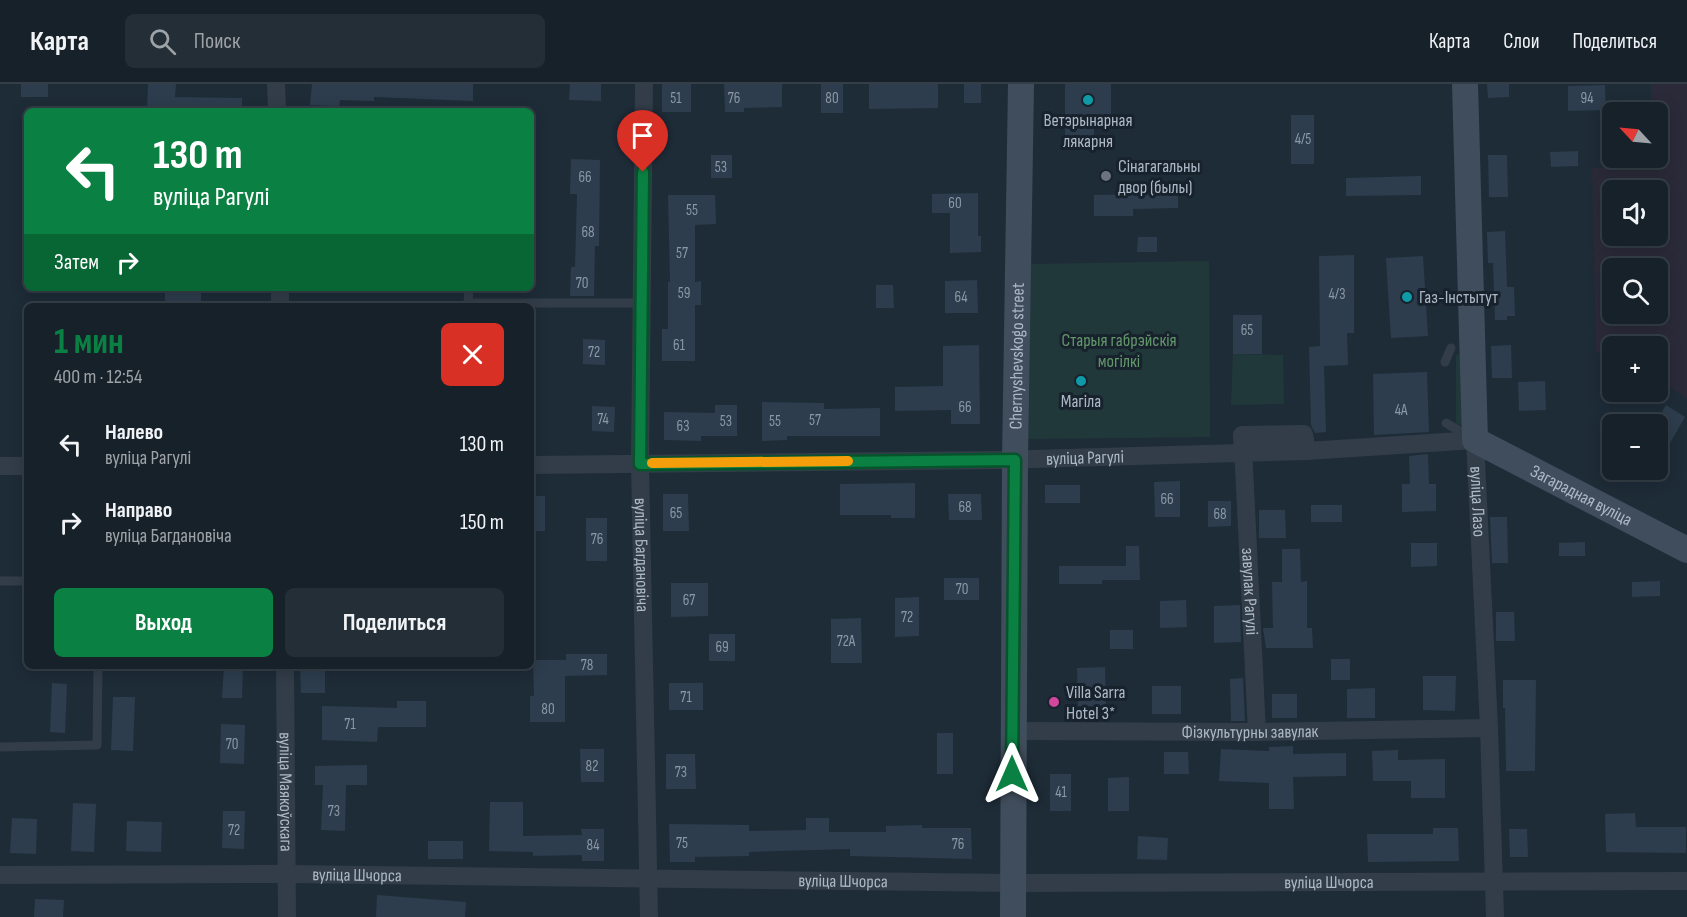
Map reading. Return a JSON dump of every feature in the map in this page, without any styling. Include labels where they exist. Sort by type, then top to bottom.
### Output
[{"type":"main road","name":"Chernyshevskogo street","points":[[1013,917],[1012,731],[1021,84]]},
{"type":"main road","name":"вуліца Лазо","points":[[1463,441],[1465,84]]},
{"type":"main road","name":"Загарадная вуліца","points":[[1463,441],[1687,550]]},
{"type":"street","points":[[276,84],[277,108]]},
{"type":"street","name":"вуліца Багдановіча","points":[[644,84],[640,464],[649,917]]},
{"type":"street","name":"вуліца Рагулі","points":[[534,465],[1015,460],[1307,451],[1463,441]]},
{"type":"street","name":"вуліца Лазо","points":[[1463,441],[1490,728],[1495,917]]},
{"type":"street","name":"завулак Рагулі","points":[[1242,452],[1257,732]]},
{"type":"street","points":[[0,466],[24,466]]},
{"type":"street","name":"вуліца Маякоўскага","points":[[285,669],[287,917]]},
{"type":"street","name":"Фізкультурны завулак","points":[[1012,731],[1257,732],[1490,728]]},
{"type":"street","name":"вуліца Шчорса","points":[[0,875],[287,874],[1013,883],[1687,880]]},
{"type":"lane","points":[[468,303],[642,303]]},
{"type":"lane","points":[[1445,362],[1451,348]]},
{"type":"lane","points":[[1446,423],[1463,441]]},
{"type":"lane","points":[[0,580],[24,581]]},
{"type":"lane","points":[[0,747],[97,745],[98,669]]},
{"type":"shaded area","points":[[1651,84],[1687,84],[1687,398],[1668,386],[1668,336],[1602,336],[1602,353],[1596,352],[1592,168],[1668,168],[1668,102],[1651,102]]},
{"type":"green space","name":"Старыя габрэйскія могілкі","points":[[1209,261],[1210,437],[1028,439],[1031,264]]},
{"type":"green space","points":[[1233,354],[1283,355],[1284,404],[1231,405]]},
{"type":"green space","points":[[1462,354],[1464,427],[1456,423],[1456,355]]},
{"type":"building","points":[[21,84],[48,84],[48,97],[21,97]]},
{"type":"building","points":[[148,84],[176,84],[175,97],[242,98],[242,108],[147,108]]},
{"type":"building","points":[[312,84],[473,84],[473,101],[374,97],[374,101],[340,100],[339,106],[310,105]]},
{"type":"building","points":[[570,84],[601,84],[601,101],[569,100]]},
{"type":"building","points":[[662,84],[691,84],[691,112],[662,112]]},
{"type":"building","points":[[724,84],[782,84],[782,107],[744,108],[744,112],[725,112]]},
{"type":"building","points":[[821,84],[843,84],[843,113],[821,113]]},
{"type":"building","points":[[869,84],[938,84],[938,108],[869,109]]},
{"type":"building","points":[[964,84],[981,84],[981,103],[964,103]]},
{"type":"building","name":"Ветэрынарная лякарня","points":[[1065,84],[1111,84],[1111,117],[1094,117],[1094,145],[1065,145]]},
{"type":"building","points":[[1487,84],[1509,84],[1509,97],[1488,98]]},
{"type":"building","points":[[1605,85],[1606,102],[1602,102],[1602,110],[1568,111],[1568,86]]},
{"type":"building","points":[[1291,115],[1314,115],[1314,164],[1291,164]]},
{"type":"building","points":[[1578,151],[1578,166],[1551,167],[1550,152]]},
{"type":"building","points":[[711,155],[732,155],[732,178],[711,178]]},
{"type":"building","points":[[1488,155],[1507,155],[1508,197],[1489,197]]},
{"type":"building","points":[[571,159],[600,160],[599,246],[595,246],[594,296],[570,296],[571,267],[575,267],[577,194],[570,194]]},
{"type":"building","points":[[1421,176],[1421,195],[1346,196],[1346,178]]},
{"type":"building","points":[[1178,183],[1178,208],[1133,209],[1133,216],[1094,216],[1094,195],[1153,194],[1153,184]]},
{"type":"building","points":[[978,193],[978,236],[981,236],[981,252],[950,253],[950,213],[932,213],[932,194]]},
{"type":"building","points":[[668,195],[715,195],[716,224],[695,225],[695,282],[701,281],[701,305],[695,305],[695,361],[662,361],[662,329],[668,329],[668,282],[670,282]]},
{"type":"building","points":[[1505,231],[1507,287],[1514,287],[1515,316],[1507,316],[1507,320],[1495,320],[1493,263],[1488,263],[1487,232]]},
{"type":"building","points":[[1138,237],[1157,237],[1157,252],[1137,252]]},
{"type":"building","points":[[1354,255],[1354,333],[1347,333],[1348,365],[1324,366],[1326,432],[1315,433],[1311,425],[1309,347],[1320,346],[1319,256]]},
{"type":"building","name":"Газ-Інстытут","points":[[1423,256],[1428,336],[1391,338],[1386,258]]},
{"type":"building","points":[[977,280],[978,313],[945,313],[945,281]]},
{"type":"building","points":[[876,285],[893,285],[894,308],[876,308]]},
{"type":"building","points":[[165,291],[201,291],[201,303],[165,303]]},
{"type":"building","points":[[1233,315],[1262,315],[1262,354],[1233,354]]},
{"type":"building","points":[[583,339],[605,340],[605,365],[583,364]]},
{"type":"building","points":[[979,345],[980,424],[951,424],[951,410],[895,411],[895,387],[943,386],[943,346]]},
{"type":"building","points":[[1511,345],[1512,378],[1492,378],[1491,346]]},
{"type":"building","points":[[1427,372],[1429,432],[1374,435],[1373,374]]},
{"type":"building","points":[[1545,381],[1546,410],[1519,411],[1518,382]]},
{"type":"building","points":[[762,402],[824,403],[824,409],[880,408],[880,436],[787,436],[787,440],[762,441]]},
{"type":"building","points":[[715,405],[737,405],[737,436],[701,436],[701,441],[664,440],[664,412],[715,413]]},
{"type":"building","points":[[1666,405],[1685,417],[1668,447],[1668,414],[1661,414]]},
{"type":"building","points":[[592,406],[615,407],[614,432],[592,431]]},
{"type":"building","points":[[1428,454],[1429,484],[1436,484],[1436,511],[1402,512],[1402,484],[1410,484],[1409,456]]},
{"type":"building","points":[[1180,481],[1180,517],[1155,517],[1154,482]]},
{"type":"building","points":[[915,483],[915,518],[891,518],[891,515],[840,515],[840,484]]},
{"type":"building","points":[[1045,485],[1080,485],[1080,503],[1045,503]]},
{"type":"building","points":[[663,494],[688,494],[689,531],[663,531]]},
{"type":"building","points":[[948,494],[981,494],[982,520],[949,520]]},
{"type":"building","points":[[534,496],[545,496],[545,531],[534,531]]},
{"type":"building","points":[[1208,501],[1231,501],[1231,526],[1208,527]]},
{"type":"building","points":[[1311,505],[1342,505],[1342,522],[1311,522]]},
{"type":"building","points":[[1259,510],[1285,510],[1286,538],[1259,538]]},
{"type":"building","points":[[1490,517],[1507,517],[1508,563],[1492,563]]},
{"type":"building","points":[[586,518],[607,518],[607,561],[586,561]]},
{"type":"building","points":[[1585,542],[1585,556],[1559,556],[1559,543]]},
{"type":"building","points":[[1411,543],[1437,543],[1437,566],[1411,567]]},
{"type":"building","points":[[1126,546],[1139,546],[1140,580],[1102,580],[1102,584],[1059,584],[1059,566],[1126,566]]},
{"type":"building","points":[[1282,549],[1300,549],[1301,582],[1307,581],[1307,628],[1312,628],[1313,648],[1266,648],[1263,628],[1273,628],[1272,582],[1282,582]]},
{"type":"building","points":[[944,578],[979,578],[979,600],[944,600]]},
{"type":"building","points":[[1660,581],[1660,596],[1632,597],[1632,582]]},
{"type":"building","points":[[671,583],[708,583],[708,616],[671,617]]},
{"type":"building","points":[[919,597],[919,636],[895,637],[895,598]]},
{"type":"building","points":[[1186,600],[1187,627],[1160,628],[1160,601]]},
{"type":"building","points":[[1240,605],[1241,642],[1214,643],[1214,606]]},
{"type":"building","points":[[1496,612],[1514,612],[1515,641],[1496,641]]},
{"type":"building","points":[[861,618],[862,663],[831,663],[831,619]]},
{"type":"building","points":[[1110,630],[1133,630],[1133,649],[1110,649]]},
{"type":"building","points":[[709,634],[735,634],[735,661],[709,661]]},
{"type":"building","points":[[566,654],[607,654],[607,675],[565,676],[565,722],[530,722],[530,696],[534,696],[534,660],[566,660]]},
{"type":"building","points":[[1331,659],[1350,659],[1350,680],[1331,680]]},
{"type":"building","points":[[1105,667],[1106,706],[1078,706],[1077,668]]},
{"type":"building","points":[[224,669],[243,669],[242,698],[222,698]]},
{"type":"building","points":[[300,669],[325,669],[325,693],[301,693]]},
{"type":"building","points":[[1423,676],[1456,676],[1455,711],[1423,710]]},
{"type":"building","points":[[1243,678],[1245,721],[1231,721],[1230,679]]},
{"type":"building","points":[[1503,680],[1536,680],[1535,771],[1506,771]]},
{"type":"building","points":[[52,683],[67,684],[65,733],[50,732]]},
{"type":"building","points":[[669,683],[703,683],[703,710],[669,710]]},
{"type":"building","points":[[1152,686],[1181,686],[1181,714],[1152,714]]},
{"type":"building","points":[[1375,688],[1375,718],[1347,718],[1347,689]]},
{"type":"building","points":[[1272,694],[1297,694],[1297,718],[1272,718]]},
{"type":"building","points":[[113,697],[135,697],[133,751],[111,750]]},
{"type":"building","points":[[397,701],[426,701],[426,727],[378,727],[377,742],[322,740],[322,706],[397,708]]},
{"type":"building","points":[[221,724],[245,725],[244,764],[220,763]]},
{"type":"building","points":[[937,733],[953,733],[953,774],[937,774]]},
{"type":"building","points":[[1293,746],[1293,754],[1346,753],[1346,776],[1293,777],[1294,809],[1269,809],[1269,783],[1219,781],[1221,749],[1269,751],[1269,747]]},
{"type":"building","points":[[580,749],[604,749],[604,782],[581,782]]},
{"type":"building","points":[[1398,750],[1398,760],[1445,759],[1445,798],[1411,798],[1411,781],[1373,781],[1372,751]]},
{"type":"building","points":[[1164,752],[1188,752],[1189,774],[1164,774]]},
{"type":"building","points":[[666,754],[695,754],[696,789],[666,789]]},
{"type":"building","points":[[367,765],[367,785],[346,785],[345,831],[321,830],[323,785],[315,785],[315,766]]},
{"type":"building","points":[[1050,774],[1071,774],[1071,811],[1050,811]]},
{"type":"building","points":[[1129,777],[1129,811],[1108,811],[1108,778]]},
{"type":"building","points":[[490,802],[523,802],[523,836],[582,835],[581,829],[604,829],[604,861],[582,861],[582,855],[533,856],[533,852],[489,851]]},
{"type":"building","points":[[73,803],[96,804],[94,852],[71,851]]},
{"type":"building","points":[[223,811],[245,811],[244,849],[222,848]]},
{"type":"building","points":[[1635,813],[1636,827],[1686,827],[1686,853],[1606,852],[1605,814]]},
{"type":"building","points":[[12,818],[37,819],[36,854],[10,853]]},
{"type":"building","points":[[806,818],[829,818],[829,832],[886,832],[886,826],[922,825],[922,828],[971,828],[972,859],[850,856],[850,849],[749,852],[749,856],[695,857],[695,862],[670,862],[669,824],[749,825],[749,831],[806,830]]},
{"type":"building","points":[[127,821],[162,822],[161,852],[126,851]]},
{"type":"building","points":[[1433,828],[1458,828],[1459,861],[1368,862],[1367,834],[1433,834]]},
{"type":"building","points":[[1509,829],[1527,829],[1528,857],[1510,857]]},
{"type":"building","points":[[1138,836],[1168,838],[1167,860],[1137,859]]},
{"type":"building","points":[[428,841],[463,841],[463,859],[428,859]]},
{"type":"building","points":[[377,895],[466,902],[465,917],[376,917]]},
{"type":"building","points":[[35,899],[64,900],[63,917],[34,917]]},
{"type":"slow traffic","points":[[652,463],[848,461]]},
{"type":"place","name":"Ветэрынарная лякарня","points":[[1088,100]]},
{"type":"place","name":"Сінагагальны двор (былы)","points":[[1106,176]]},
{"type":"place","name":"Газ-Інстытут","points":[[1407,297]]},
{"type":"place","name":"Магіла","points":[[1081,381]]},
{"type":"place","name":"Villa Sarra Hotel 3*","points":[[1054,702]]},
{"type":"route","points":[[643,172],[640,464],[1015,460],[1012,774]]}]
